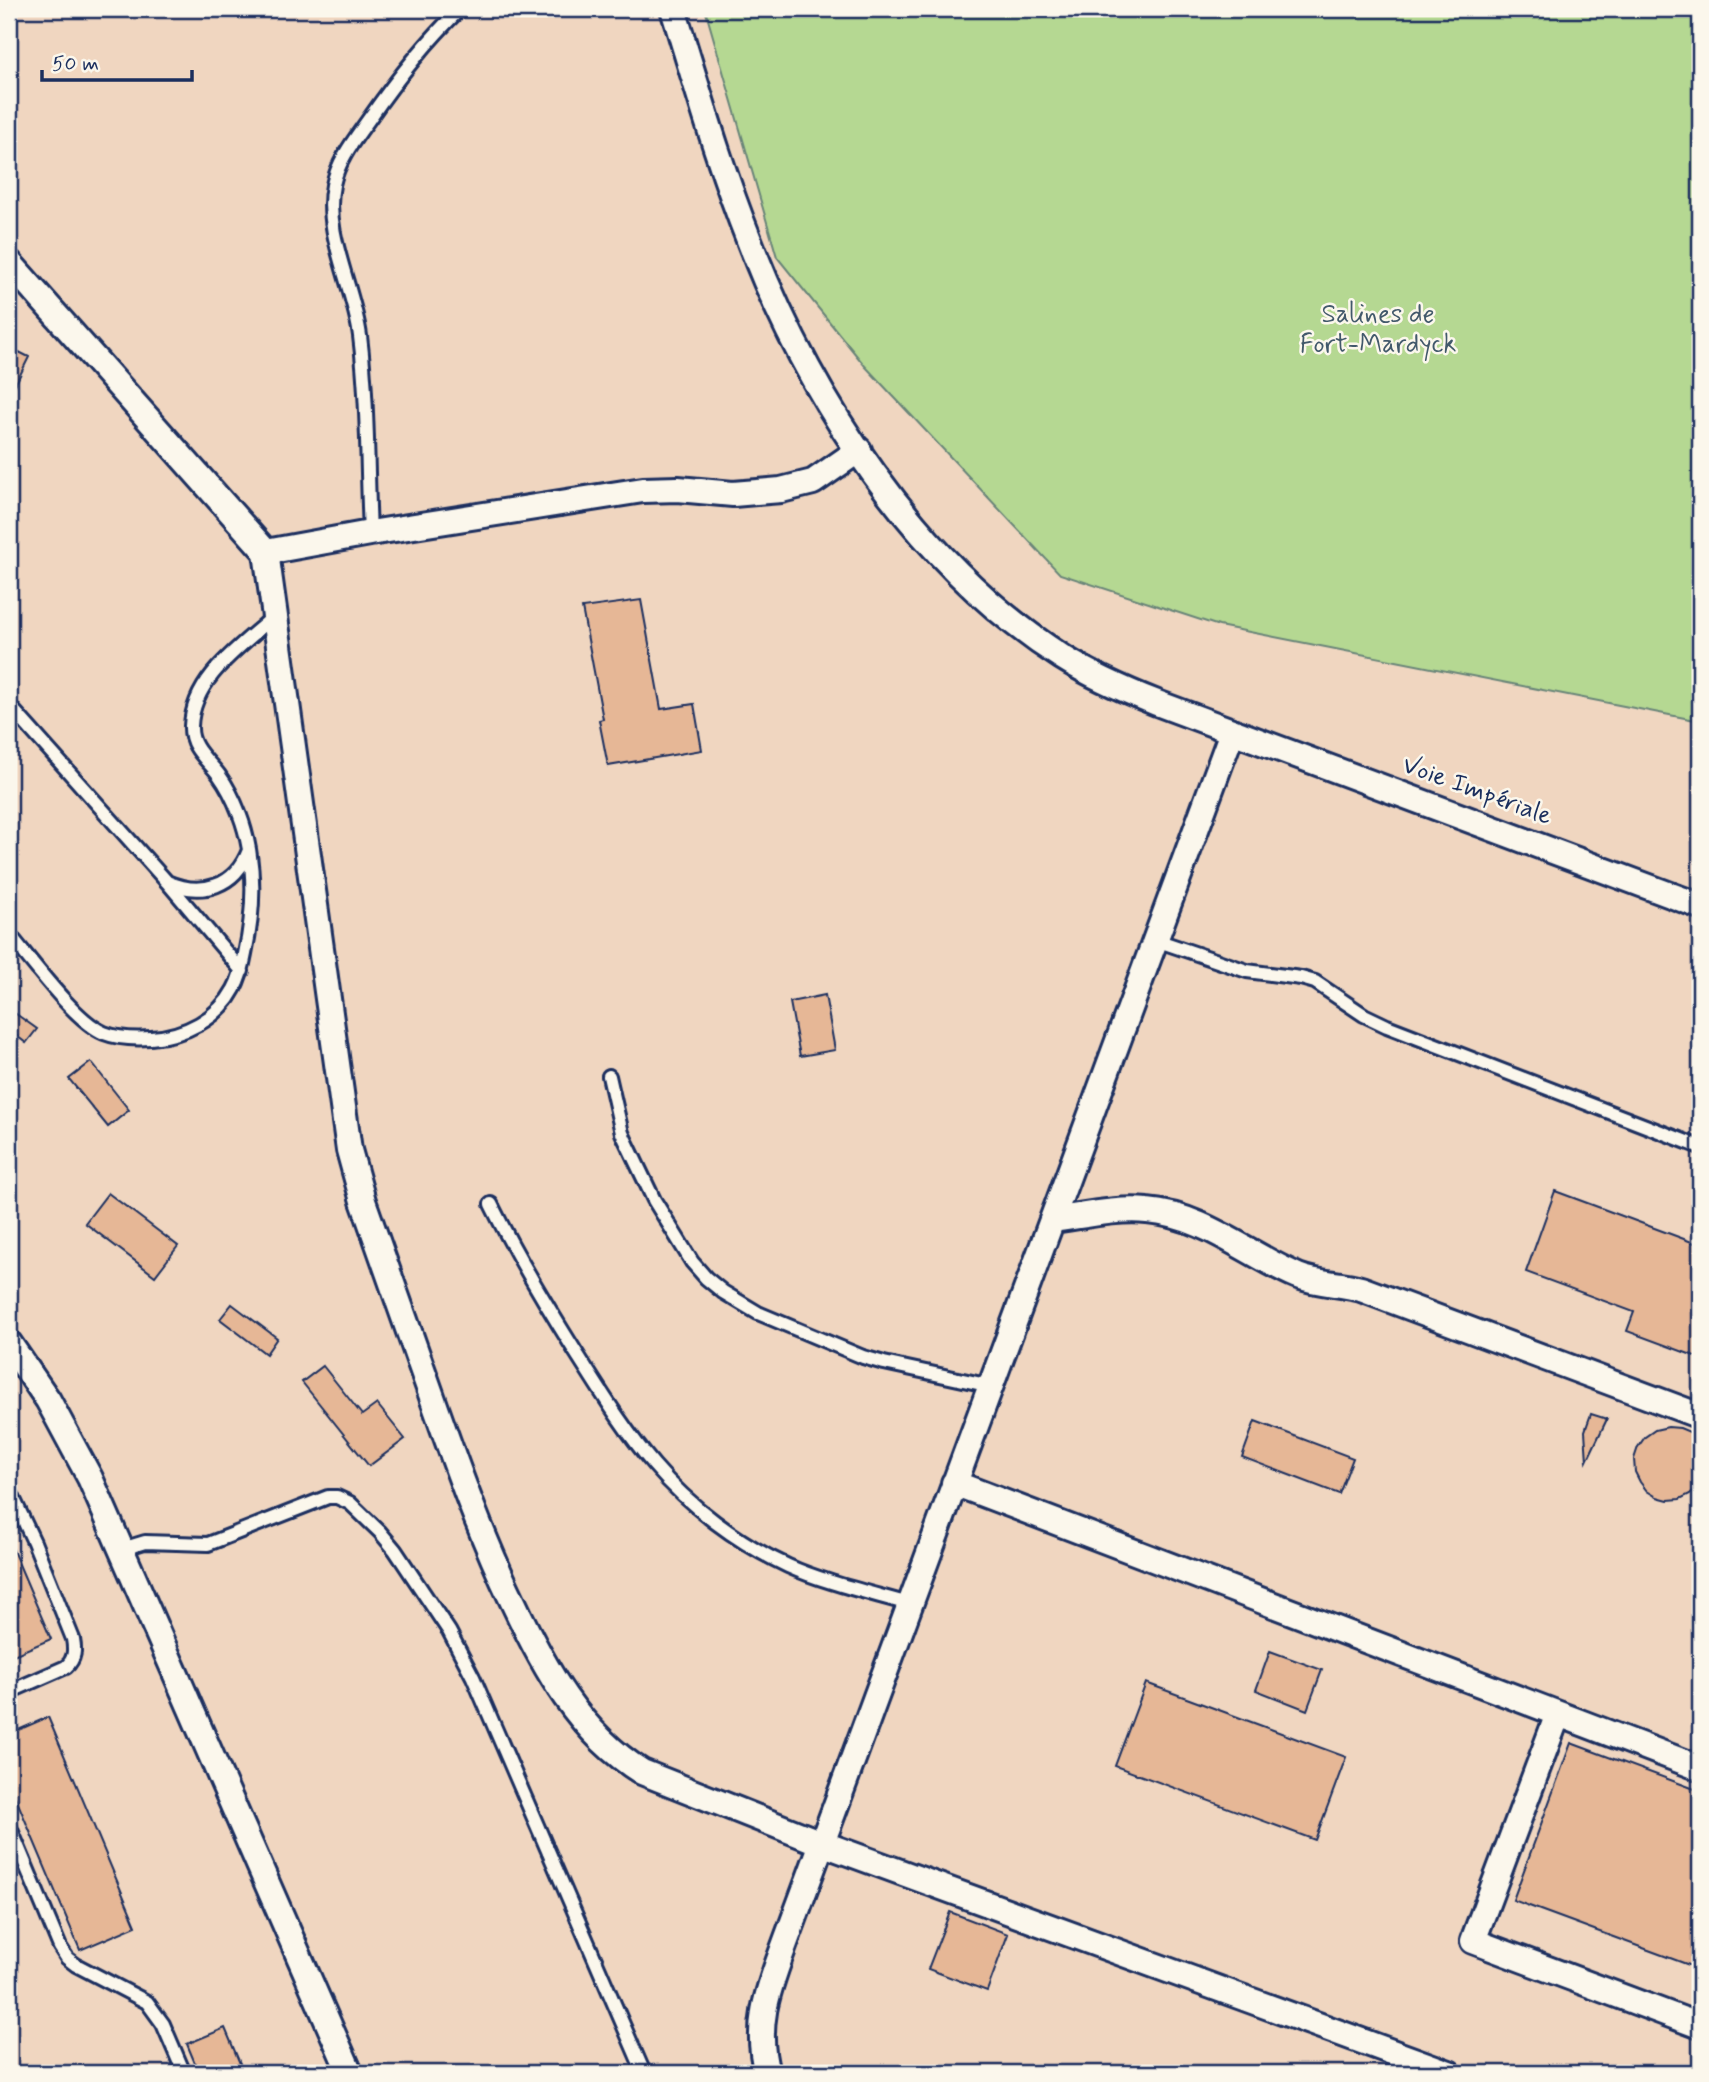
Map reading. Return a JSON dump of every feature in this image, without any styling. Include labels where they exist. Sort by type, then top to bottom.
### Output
[{"type":"street","name":"Voie Impériale","points":[[673,9],[735,203],[757,260],[809,369],[859,450],[902,510],[945,560],[990,603],[1024,631],[1064,658],[1113,685],[1700,906]]},
{"type":"street","points":[[9,262],[267,552],[352,1164],[465,1490],[495,1564],[538,1654],[582,1720],[608,1746],[650,1776],[821,1843],[1448,2073]]},
{"type":"street","points":[[267,552],[643,490],[678,489],[733,494],[781,490],[813,482],[859,450]]},
{"type":"street","points":[[767,2073],[761,2038],[764,2007],[821,1843],[1232,732]]},
{"type":"street","points":[[1052,1220],[1139,1210],[1184,1219],[1217,1233],[1301,1278],[1361,1289],[1700,1416]]},
{"type":"street","points":[[9,1343],[75,1447],[350,2073]]},
{"type":"street","points":[[954,1483],[1700,1768]]},
{"type":"street","points":[[1558,1714],[1473,1941],[1700,2026]]},
{"type":"lane","points":[[370,533],[359,334],[336,239],[332,188],[340,164],[389,90],[434,35],[460,9]]},
{"type":"lane","points":[[9,934],[86,1022],[102,1032],[120,1038],[166,1036],[210,1018],[227,1000],[242,971],[252,913],[249,850],[243,824],[233,800],[220,776],[194,744],[192,718],[197,697],[210,675],[275,615]]},
{"type":"lane","points":[[9,705],[167,882],[242,971]]},
{"type":"lane","points":[[167,882],[193,888],[218,885],[241,867],[249,850]]},
{"type":"lane","points":[[1156,940],[1247,971],[1315,982],[1364,1015],[1387,1026],[1700,1147]]},
{"type":"lane","points":[[609,1076],[622,1133],[654,1200],[692,1262],[723,1292],[758,1313],[863,1357],[991,1386]]},
{"type":"lane","points":[[491,1205],[532,1282],[595,1383],[628,1432],[670,1483],[722,1526],[788,1566],[909,1604]]},
{"type":"lane","points":[[9,1489],[34,1542],[75,1649],[71,1663],[66,1667],[9,1692]]},
{"type":"lane","points":[[122,1549],[145,1542],[199,1545],[214,1542],[328,1497],[344,1499],[364,1516],[396,1550],[434,1607],[473,1677],[644,2073]]},
{"type":"lane","points":[[9,1825],[67,1958],[147,2002],[163,2024],[184,2073]]},
{"type":"shaded area","points":[[9,9],[705,9],[777,257],[1219,626],[1700,721],[1700,2073],[9,2073]]},
{"type":"green space","name":"Salines de Fort-Mardyck","points":[[705,9],[1700,9],[1700,721],[1219,626],[1060,574],[865,366],[777,257]]},
{"type":"building","points":[[9,347],[29,357],[9,397]]},
{"type":"building","points":[[641,600],[661,709],[694,704],[702,750],[608,766],[599,720],[603,719],[582,608]]},
{"type":"building","points":[[825,995],[835,1050],[800,1056],[790,1002]]},
{"type":"building","points":[[9,1009],[37,1029],[26,1043],[9,1030]]},
{"type":"building","points":[[91,1062],[129,1110],[108,1127],[69,1079]]},
{"type":"building","points":[[1555,1191],[1700,1245],[1700,1358],[1627,1331],[1634,1312],[1526,1272]]},
{"type":"building","points":[[108,1193],[178,1246],[155,1276],[85,1223]]},
{"type":"building","points":[[232,1304],[277,1338],[266,1354],[220,1319]]},
{"type":"building","points":[[323,1366],[362,1415],[377,1404],[405,1439],[369,1466],[302,1382]]},
{"type":"building","points":[[1591,1414],[1607,1419],[1587,1461],[1585,1431]]},
{"type":"building","points":[[1255,1421],[1353,1458],[1339,1494],[1242,1457]]},
{"type":"building","points":[[1668,1427],[1692,1433],[1700,1442],[1700,1485],[1680,1499],[1668,1500],[1647,1491],[1635,1472],[1634,1459],[1645,1437],[1655,1430]]},
{"type":"building","points":[[9,1541],[51,1639],[9,1657]]},
{"type":"building","points":[[1270,1651],[1322,1670],[1307,1710],[1256,1690]]},
{"type":"building","points":[[1146,1683],[1346,1757],[1315,1840],[1115,1766]]},
{"type":"building","points":[[48,1717],[136,1926],[80,1950],[9,1782],[9,1734]]},
{"type":"building","points":[[1571,1743],[1700,1791],[1700,1969],[1513,1900]]},
{"type":"building","points":[[950,1912],[1008,1934],[987,1991],[928,1969]]},
{"type":"building","points":[[225,2028],[244,2073],[199,2073],[187,2044]]}]
